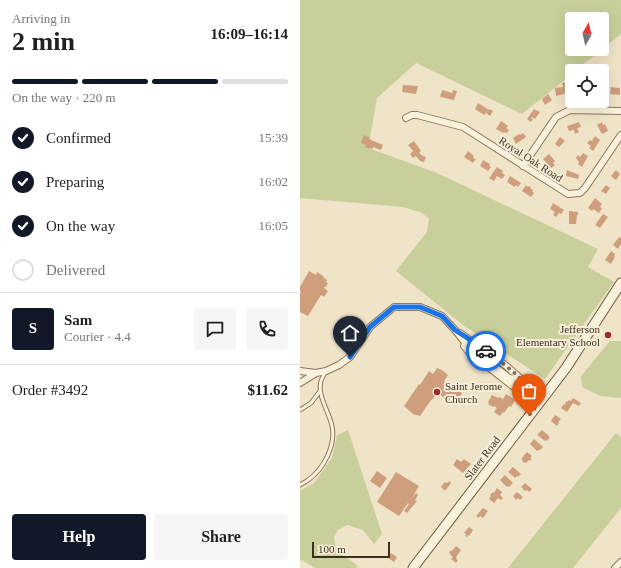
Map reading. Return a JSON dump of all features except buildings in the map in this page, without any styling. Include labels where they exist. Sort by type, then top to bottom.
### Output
[{"type":"main road","name":"Slater Road","points":[[414,568],[566,368],[621,283]]},
{"type":"street","points":[[523,166],[556,118],[570,110],[621,111]]},
{"type":"street","name":"Royal Oak Road","points":[[406,118],[416,115],[463,127],[568,194],[580,193],[585,188],[621,135]]},
{"type":"street","points":[[300,371],[316,373],[326,371],[339,365],[350,357],[370,327],[394,307],[420,307],[442,316],[467,345],[508,377],[525,386],[540,402]]},
{"type":"street","points":[[455,330],[469,352],[540,402]]},
{"type":"street","points":[[300,383],[316,373]]},
{"type":"street","points":[[616,568],[621,562]]},
{"type":"lane","points":[[300,484],[309,480],[321,468],[329,454],[333,439],[332,426],[320,391],[321,380],[326,371]]},
{"type":"lane","points":[[300,410],[311,403],[320,391]]},
{"type":"green space","points":[[300,0],[621,0],[621,34],[609,44],[609,12],[565,12],[565,56],[594,56],[584,64],[565,64],[565,80],[522,114],[416,63],[377,98],[368,148],[437,173],[598,249],[588,267],[614,282],[545,379],[463,325],[396,271],[427,232],[429,219],[422,213],[403,207],[300,198]]},
{"type":"green space","points":[[610,341],[621,341],[621,398],[600,396],[582,387],[581,376]]},
{"type":"green space","points":[[348,430],[382,534],[374,544],[363,530],[347,525],[338,530],[334,537],[336,550],[358,566],[356,568],[315,568],[300,559],[300,491],[314,483],[332,458],[337,435]]},
{"type":"green space","points":[[616,433],[621,437],[621,508],[573,568],[508,568]]},
{"type":"way so far","points":[[486,351],[519,377],[525,386],[542,399],[529,415]]},
{"type":"place","name":"Jefferson Elementary School","points":[[608,335]]},
{"type":"place","name":"Saint Jerome Church","points":[[437,392]]},
{"type":"route","points":[[350,357],[370,327],[394,307],[420,307],[442,316],[455,330],[486,351]]}]
